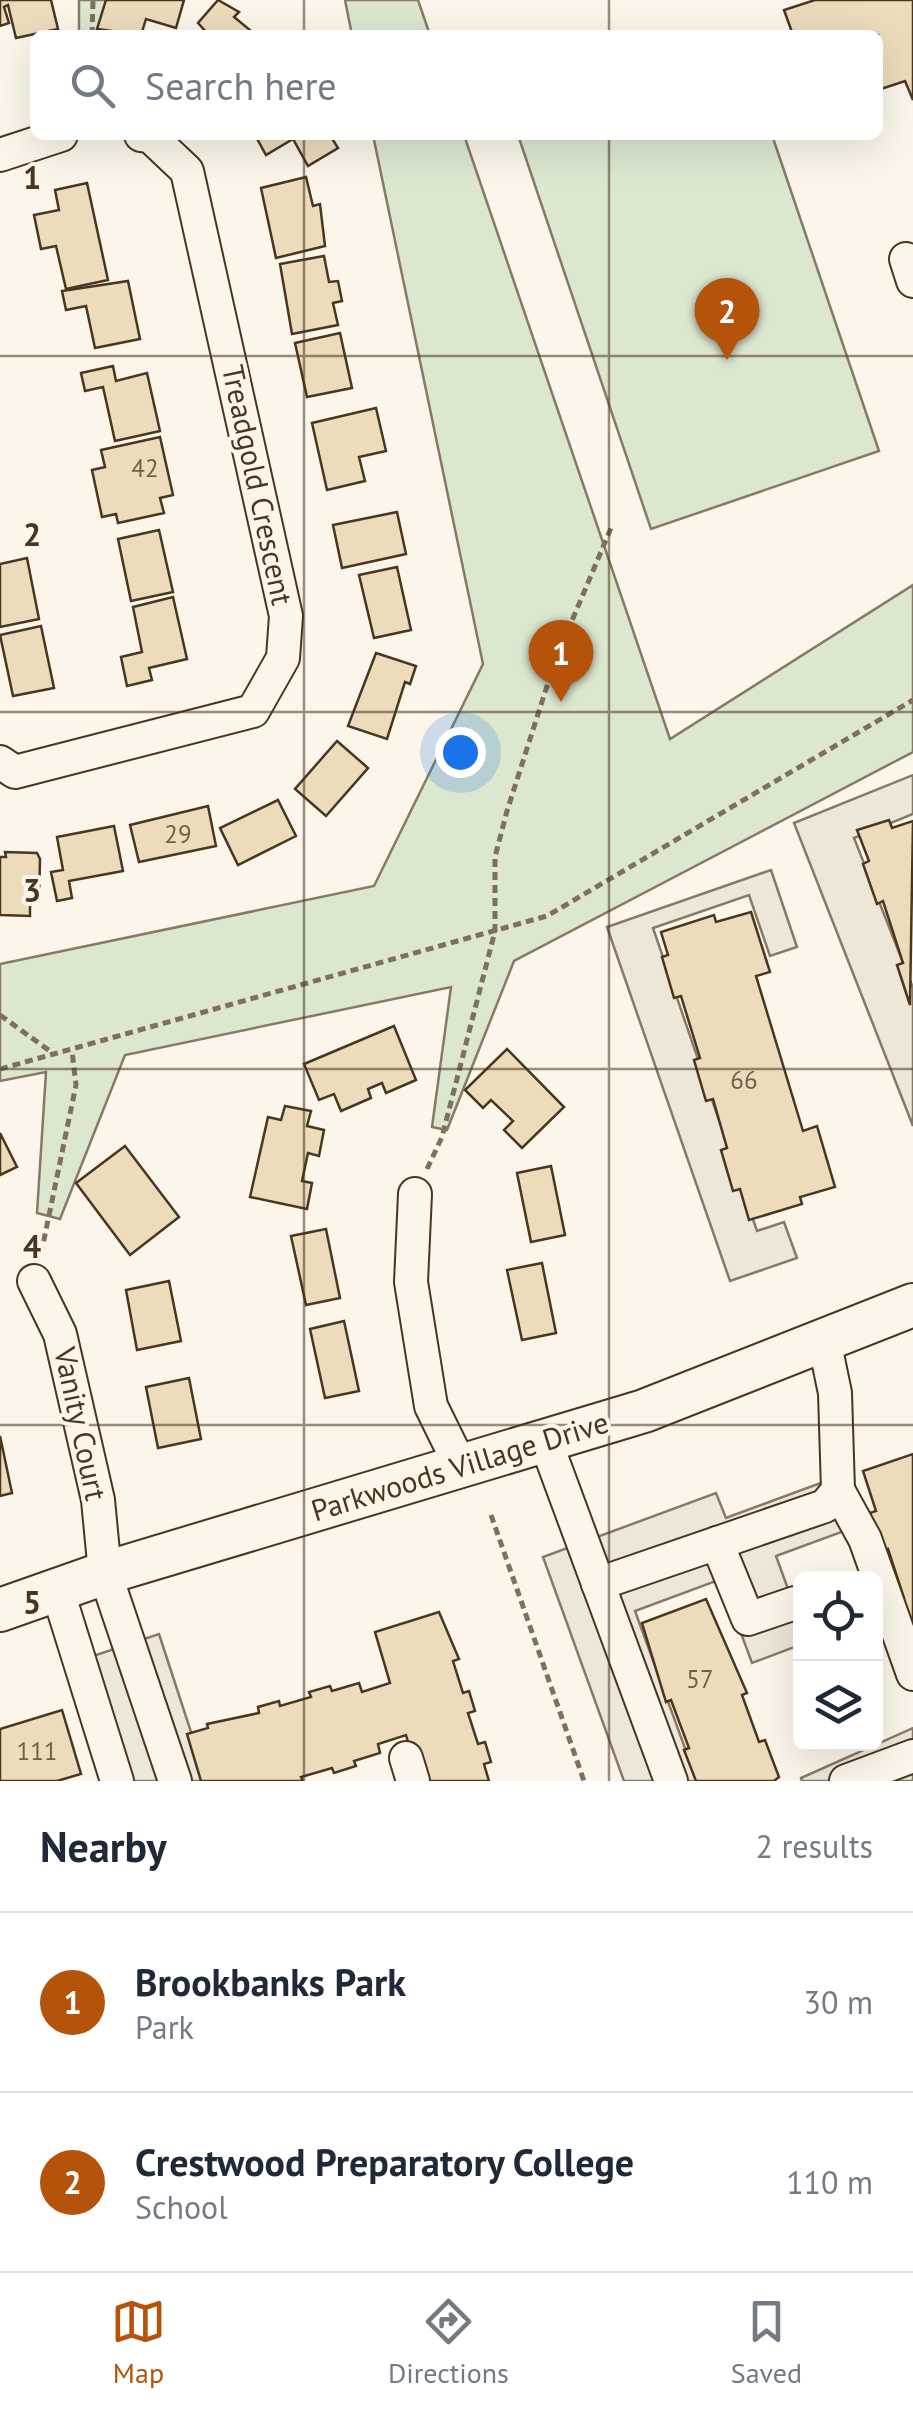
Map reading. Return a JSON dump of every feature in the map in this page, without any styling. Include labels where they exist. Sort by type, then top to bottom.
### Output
[{"type":"main road","name":"Parkwoods Village Drive","points":[[0,1610],[104,1573],[644,1411],[913,1305]]},
{"type":"street","points":[[0,155],[46,140]]},
{"type":"street","name":"Treadgold Crescent","points":[[0,762],[15,772],[253,711],[282,658],[286,616],[187,172],[154,140]]},
{"type":"street","points":[[415,1194],[411,1282],[432,1406],[460,1465]]},
{"type":"street","name":"Vanity Court","points":[[34,1281],[60,1334],[98,1500],[104,1573],[175,1781]]},
{"type":"street","points":[[824,1340],[835,1393],[838,1490],[865,1539],[913,1674]]},
{"type":"street","points":[[545,1440],[670,1781]]},
{"type":"street","points":[[598,1584],[824,1506],[838,1490]]},
{"type":"street","points":[[717,1543],[748,1619],[793,1604]]},
{"type":"street","points":[[58,1589],[117,1781]]},
{"type":"street","points":[[846,1781],[913,1756]]},
{"type":"path","points":[[92,30],[94,0]]},
{"type":"path","points":[[415,1194],[442,1136],[494,931],[496,857],[507,812],[555,660],[612,528]]},
{"type":"path","points":[[0,1069],[561,909],[913,700]]},
{"type":"path","points":[[0,1016],[57,1055]]},
{"type":"path","points":[[34,1281],[76,1085],[72,1051]]},
{"type":"path","points":[[491,1514],[584,1781]]},
{"type":"green space","points":[[79,0],[109,0],[106,30],[79,30]]},
{"type":"green space","points":[[345,0],[418,0],[428,30],[351,30]]},
{"type":"green space","points":[[374,140],[466,140],[670,739],[913,585],[913,752],[514,961],[447,1130],[432,1127],[451,987],[125,1055],[60,1219],[37,1213],[46,1072],[0,1081],[0,964],[374,886],[483,664]]},
{"type":"green space","points":[[520,140],[774,140],[879,451],[651,529]]},
{"type":"shaded area","points":[[913,775],[913,814],[854,838],[913,988],[913,1126],[794,823]]},
{"type":"shaded area","points":[[771,870],[797,947],[770,956],[749,895],[653,928],[757,1231],[784,1222],[797,1258],[730,1281],[607,927]]},
{"type":"shaded area","points":[[845,1474],[847,1530],[776,1556],[793,1603],[793,1648],[752,1663],[721,1579],[635,1611],[697,1781],[624,1781],[543,1557],[716,1493],[726,1518]]},
{"type":"shaded area","points":[[159,1634],[207,1781],[104,1781],[66,1665]]},
{"type":"shaded area","points":[[913,1728],[913,1781],[802,1781],[801,1778],[861,1751],[883,1751],[883,1741]]},
{"type":"building","points":[[0,0],[51,0],[58,29],[30,30],[30,35],[16,38],[8,5],[4,7],[9,23],[0,26]]},
{"type":"building","points":[[106,0],[184,0],[176,28],[146,19],[143,30],[97,29]]},
{"type":"building","points":[[218,0],[239,12],[234,17],[250,30],[204,30],[198,23]]},
{"type":"building","points":[[815,0],[913,0],[913,100],[905,81],[883,88],[883,30],[791,30],[784,10]]},
{"type":"building","points":[[258,140],[291,140],[266,155]]},
{"type":"building","points":[[294,140],[333,140],[338,148],[308,166]]},
{"type":"building","points":[[306,177],[313,206],[320,204],[325,246],[276,258],[261,188]]},
{"type":"building","points":[[87,183],[108,280],[66,289],[56,246],[41,249],[34,215],[59,210],[55,190]]},
{"type":"building","points":[[324,256],[329,282],[338,281],[342,301],[333,303],[338,325],[292,334],[280,264]]},
{"type":"building","points":[[128,281],[140,339],[95,348],[86,306],[66,310],[62,291]]},
{"type":"building","points":[[340,333],[352,388],[307,397],[295,343]]},
{"type":"building","points":[[113,366],[116,381],[147,373],[160,431],[115,441],[103,387],[85,391],[81,373]]},
{"type":"building","points":[[376,408],[386,451],[359,457],[365,481],[327,490],[312,423]]},
{"type":"building","points":[[160,437],[173,495],[160,498],[164,513],[118,523],[116,514],[102,517],[92,470],[105,467],[101,450]]},
{"type":"building","points":[[397,512],[406,554],[342,568],[333,525]]},
{"type":"building","points":[[159,530],[173,592],[131,601],[118,539]]},
{"type":"building","points":[[27,558],[39,619],[0,627],[0,564]]},
{"type":"building","points":[[397,567],[411,630],[374,638],[359,575]]},
{"type":"building","points":[[173,597],[187,659],[149,668],[152,680],[127,686],[121,657],[142,652],[133,607]]},
{"type":"building","points":[[41,626],[54,688],[13,696],[0,635]]},
{"type":"building","points":[[376,653],[416,666],[410,684],[405,682],[387,739],[348,726]]},
{"type":"building","points":[[337,741],[368,768],[326,816],[295,789]]},
{"type":"building","points":[[278,800],[296,836],[238,865],[220,828]]},
{"type":"building","points":[[208,806],[216,846],[139,862],[130,825]]},
{"type":"building","points":[[889,820],[892,828],[913,821],[910,1005],[897,965],[903,963],[883,901],[877,904],[863,864],[869,861],[857,830]]},
{"type":"building","points":[[114,826],[123,871],[69,881],[72,898],[57,901],[51,872],[63,870],[57,837]]},
{"type":"building","points":[[5,852],[37,853],[40,859],[39,901],[30,901],[30,916],[0,915],[0,857],[6,857]]},
{"type":"building","points":[[751,912],[770,972],[756,976],[803,1131],[817,1126],[835,1187],[800,1197],[802,1204],[749,1220],[740,1189],[733,1191],[721,1150],[727,1148],[713,1099],[706,1101],[694,1060],[700,1058],[681,996],[674,998],[662,957],[668,955],[661,932],[714,915],[716,922]]},
{"type":"building","points":[[394,1026],[416,1080],[386,1093],[382,1083],[368,1089],[371,1098],[341,1111],[334,1094],[319,1100],[304,1064]]},
{"type":"building","points":[[507,1049],[564,1107],[522,1148],[504,1130],[513,1121],[491,1100],[483,1108],[465,1090]]},
{"type":"building","points":[[285,1106],[311,1111],[307,1126],[324,1130],[319,1156],[308,1153],[302,1181],[312,1183],[307,1209],[250,1197],[268,1117],[281,1120]]},
{"type":"building","points":[[0,1133],[17,1167],[0,1175]]},
{"type":"building","points":[[125,1146],[179,1217],[130,1255],[76,1183]]},
{"type":"building","points":[[551,1166],[565,1235],[531,1242],[517,1173]]},
{"type":"building","points":[[326,1229],[340,1298],[306,1305],[291,1236]]},
{"type":"building","points":[[542,1263],[556,1333],[522,1340],[507,1270]]},
{"type":"building","points":[[169,1281],[181,1341],[137,1350],[126,1290]]},
{"type":"building","points":[[344,1321],[359,1391],[325,1398],[310,1329]]},
{"type":"building","points":[[189,1378],[201,1439],[158,1448],[146,1387]]},
{"type":"building","points":[[0,1436],[12,1493],[0,1496]]},
{"type":"building","points":[[913,1454],[913,1638],[898,1601],[904,1598],[888,1549],[883,1551],[870,1513],[876,1511],[863,1471]]},
{"type":"building","points":[[706,1599],[747,1693],[742,1695],[759,1742],[765,1740],[779,1777],[774,1781],[696,1781],[684,1750],[689,1748],[671,1700],[666,1702],[642,1623]]},
{"type":"building","points":[[439,1612],[459,1659],[453,1661],[463,1693],[469,1691],[475,1711],[468,1713],[478,1744],[485,1742],[491,1762],[484,1764],[489,1781],[419,1781],[406,1735],[378,1744],[380,1753],[354,1761],[356,1766],[334,1773],[332,1768],[301,1777],[303,1781],[201,1781],[187,1734],[208,1728],[207,1724],[259,1713],[258,1707],[279,1701],[280,1706],[311,1697],[309,1692],[330,1686],[332,1691],[359,1683],[362,1692],[390,1683],[375,1632]]},
{"type":"building","points":[[62,1710],[81,1774],[57,1781],[0,1781],[0,1729]]},
{"type":"place","name":"Crestwood Preparatory College","points":[[727,360]]},
{"type":"place","name":"Brookbanks Park","points":[[561,702]]}]
